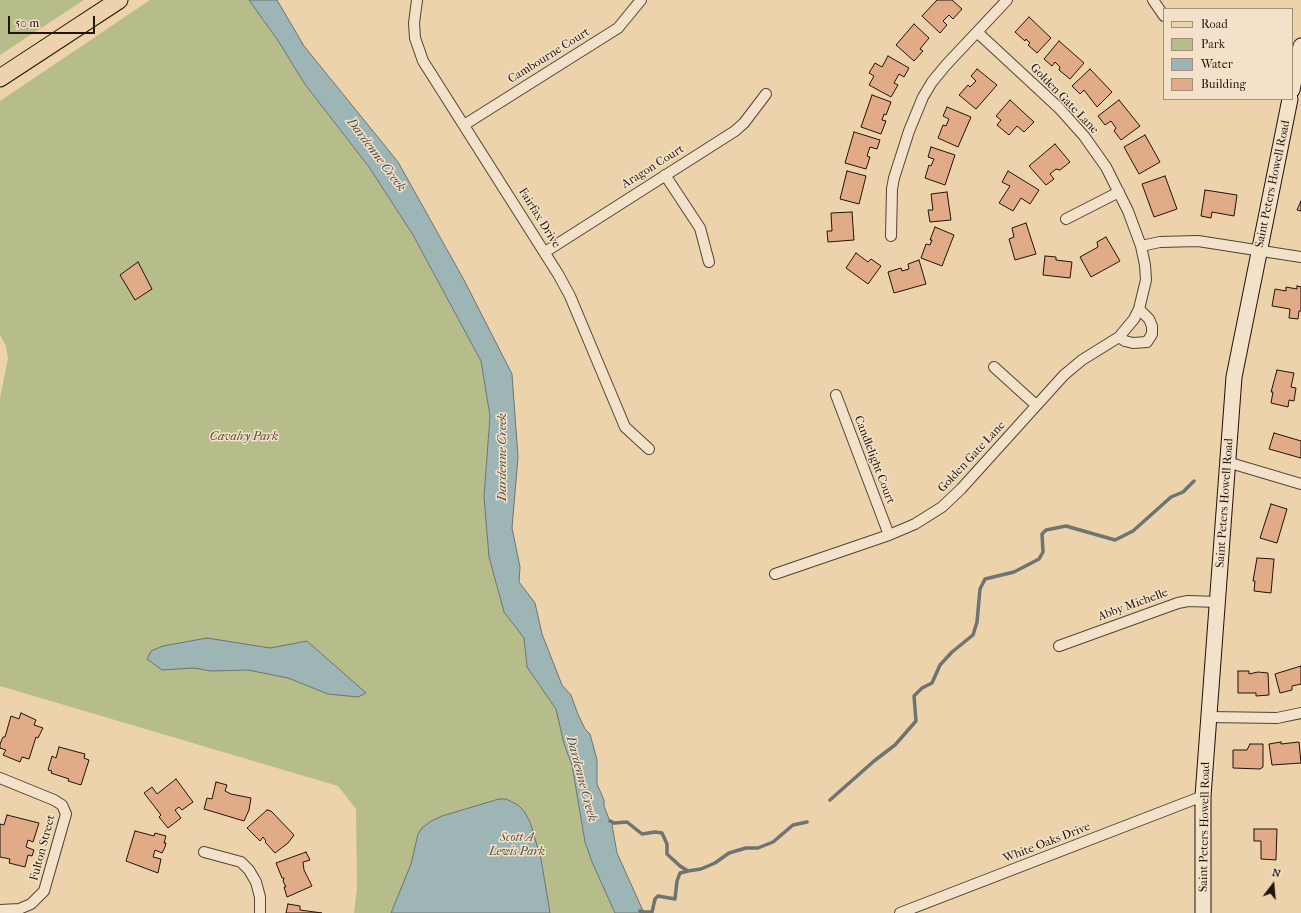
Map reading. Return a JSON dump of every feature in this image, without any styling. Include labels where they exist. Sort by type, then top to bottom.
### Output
[{"type":"main road","points":[[0,78],[119,0]]},
{"type":"main road","points":[[1293,85],[1301,46]]},
{"type":"main road","name":"Saint Peters Howell Road","points":[[1203,913],[1203,796],[1235,370],[1290,100]]},
{"type":"street","name":"Fairfax Drive","points":[[417,0],[414,23],[415,38],[420,52],[464,125],[545,252],[570,296],[625,427],[649,450]]},
{"type":"street","name":"Cambourne Court","points":[[464,125],[618,28],[641,0]]},
{"type":"street","points":[[891,236],[892,189],[894,178],[916,113],[932,82],[1006,0]]},
{"type":"street","points":[[1153,0],[1163,15]]},
{"type":"street","name":"Golden Gate Lane","points":[[775,574],[889,535],[915,524],[952,499],[1036,405],[1074,366],[1119,337],[1134,319],[1139,308],[1146,280],[1141,246],[1119,192],[1106,167],[1077,128],[977,32]]},
{"type":"street","name":"Aragon Court","points":[[545,252],[735,131],[744,123],[766,94]]},
{"type":"street","points":[[666,175],[700,228],[709,262]]},
{"type":"street","points":[[1066,219],[1119,192]]},
{"type":"street","points":[[1141,246],[1160,242],[1191,241],[1301,257]]},
{"type":"street","points":[[1119,337],[1129,342],[1147,342],[1152,334],[1152,326],[1149,319],[1139,308]]},
{"type":"street","points":[[994,367],[1036,405]]},
{"type":"street","name":"Candlelight Court","points":[[836,395],[889,535]]},
{"type":"street","points":[[1228,462],[1301,484]]},
{"type":"street","name":"Abby Michelle","points":[[1059,646],[1178,603],[1194,601],[1218,602]]},
{"type":"street","points":[[1209,717],[1277,718],[1301,713]]},
{"type":"street","name":"Fulton Street","points":[[0,778],[54,800],[62,805],[66,814],[44,892],[31,904],[19,909],[0,910]]},
{"type":"street","name":"White Oaks Drive","points":[[900,913],[1203,796]]},
{"type":"street","points":[[204,852],[240,862],[249,870],[256,882],[260,897],[260,913]]},
{"type":"green space","points":[[0,0],[84,0],[0,55]]},
{"type":"green space","name":"Cavalry Park","points":[[150,0],[249,0],[279,42],[304,83],[369,167],[413,235],[481,361],[490,416],[484,497],[489,557],[504,612],[524,638],[527,667],[556,709],[564,744],[572,765],[585,842],[592,862],[615,913],[354,913],[357,888],[356,809],[338,786],[0,686],[0,398],[8,358],[6,346],[0,335],[0,101]]},
{"type":"water","name":"Dardenne Creek","points":[[249,0],[277,0],[304,46],[398,162],[464,280],[512,374],[518,457],[512,528],[520,567],[519,582],[535,603],[542,634],[562,685],[571,695],[585,729],[590,734],[597,760],[597,784],[604,800],[604,806],[609,819],[614,823],[612,825],[617,853],[644,913],[615,913],[592,862],[585,842],[572,765],[564,744],[556,709],[527,667],[524,638],[504,612],[489,557],[484,497],[490,416],[481,361],[413,235],[369,167],[304,83],[279,42]]},
{"type":"water","points":[[207,638],[270,648],[307,641],[366,693],[358,697],[328,694],[288,678],[248,670],[211,671],[194,668],[162,670],[147,659],[151,651],[163,646]]},
{"type":"water","points":[[499,799],[506,799],[518,805],[524,811],[530,822],[541,859],[550,913],[391,913],[411,864],[418,834],[422,828],[431,821],[442,816]]},
{"type":"building","points":[[937,0],[952,0],[962,9],[953,19],[949,15],[943,21],[947,25],[940,33],[922,16]]},
{"type":"building","points":[[1029,17],[1051,38],[1037,53],[1028,45],[1030,43],[1026,39],[1025,41],[1015,32]]},
{"type":"building","points":[[914,24],[929,38],[920,49],[923,51],[914,61],[896,45]]},
{"type":"building","points":[[1059,41],[1084,63],[1070,79],[1059,70],[1060,67],[1055,62],[1052,66],[1044,59]]},
{"type":"building","points":[[888,56],[909,68],[904,77],[899,74],[894,83],[898,85],[891,97],[869,85],[874,76],[869,73],[875,63],[882,67]]},
{"type":"building","points":[[977,69],[997,85],[976,109],[959,95],[968,85],[970,87],[976,81],[971,76]]},
{"type":"building","points":[[1090,69],[1112,92],[1097,107],[1084,90],[1080,94],[1072,86]]},
{"type":"building","points":[[872,95],[891,102],[886,115],[884,114],[882,120],[886,121],[881,134],[861,127]]},
{"type":"building","points":[[1010,100],[1034,122],[1024,132],[1017,126],[1009,135],[997,125],[1001,120],[996,116]]},
{"type":"building","points":[[1119,100],[1140,126],[1121,140],[1114,131],[1116,128],[1111,121],[1105,125],[1098,116]]},
{"type":"building","points":[[947,107],[971,117],[958,147],[938,138],[943,125],[946,126],[949,119],[943,116]]},
{"type":"building","points":[[854,132],[880,140],[877,149],[870,147],[867,156],[870,157],[866,169],[845,163]]},
{"type":"building","points":[[1145,135],[1160,162],[1139,174],[1124,147]]},
{"type":"building","points":[[1055,144],[1070,162],[1060,170],[1056,169],[1050,174],[1054,179],[1046,185],[1029,166]]},
{"type":"building","points":[[931,147],[955,155],[945,185],[925,178],[929,165],[931,166],[934,159],[928,157]]},
{"type":"building","points":[[847,171],[866,176],[859,204],[840,199]]},
{"type":"building","points":[[1008,171],[1039,190],[1030,204],[1021,198],[1013,211],[999,203],[1010,186],[1002,182]]},
{"type":"building","points":[[1165,176],[1177,209],[1154,217],[1142,184]]},
{"type":"building","points":[[1205,190],[1237,195],[1234,216],[1212,212],[1211,218],[1201,216]]},
{"type":"building","points":[[947,192],[951,220],[930,222],[928,210],[933,210],[931,194]]},
{"type":"building","points":[[1301,201],[1301,211],[1297,210]]},
{"type":"building","points":[[852,212],[854,240],[828,242],[827,231],[832,231],[831,213]]},
{"type":"building","points":[[1026,223],[1036,254],[1015,260],[1009,239],[1014,237],[1012,228]]},
{"type":"building","points":[[935,227],[954,235],[942,266],[921,258],[926,244],[930,245],[932,240],[930,240]]},
{"type":"building","points":[[1106,237],[1120,261],[1091,277],[1080,257],[1098,247],[1097,242]]},
{"type":"building","points":[[856,253],[868,262],[871,259],[881,266],[868,284],[846,268]]},
{"type":"building","points":[[1045,256],[1056,257],[1056,260],[1072,262],[1070,278],[1043,275]]},
{"type":"building","points":[[919,260],[926,284],[894,293],[888,272],[901,268],[902,271],[909,269],[908,264]]},
{"type":"building","points":[[138,262],[152,289],[135,300],[120,275]]},
{"type":"building","points":[[1297,286],[1301,287],[1301,311],[1299,311],[1298,319],[1289,318],[1290,309],[1272,306],[1275,289],[1286,291],[1286,287],[1297,289]]},
{"type":"building","points":[[1277,370],[1294,373],[1291,387],[1296,388],[1294,401],[1289,400],[1288,407],[1271,403],[1273,392],[1271,392]]},
{"type":"building","points":[[1274,433],[1301,441],[1301,458],[1269,449]]},
{"type":"building","points":[[1271,504],[1287,509],[1277,543],[1260,538]]},
{"type":"building","points":[[1257,558],[1274,559],[1271,593],[1254,591],[1255,581],[1253,581]]},
{"type":"building","points":[[1301,666],[1301,684],[1292,686],[1292,690],[1280,693],[1275,674]]},
{"type":"building","points":[[1238,671],[1249,671],[1249,674],[1258,672],[1268,673],[1269,695],[1256,696],[1256,693],[1238,693]]},
{"type":"building","points":[[21,713],[36,720],[34,725],[43,728],[38,738],[36,737],[29,759],[22,757],[20,762],[3,755],[6,750],[0,748],[0,744],[3,737],[5,737],[11,716],[19,719]]},
{"type":"building","points":[[1281,742],[1281,744],[1299,742],[1301,763],[1272,765],[1269,744]]},
{"type":"building","points":[[1250,744],[1263,744],[1263,767],[1260,769],[1233,768],[1233,750],[1247,750]]},
{"type":"building","points":[[59,747],[85,754],[84,758],[89,760],[81,785],[68,781],[69,779],[51,773],[52,771],[48,770],[52,756],[56,758]]},
{"type":"building","points":[[176,779],[193,802],[182,810],[179,807],[175,810],[181,818],[168,828],[159,817],[161,815],[144,793],[152,787],[157,794]]},
{"type":"building","points":[[216,782],[227,785],[225,791],[231,794],[251,798],[249,810],[244,821],[204,809],[207,798],[212,799]]},
{"type":"building","points":[[267,810],[271,811],[294,835],[288,843],[275,853],[265,842],[266,841],[263,837],[260,841],[247,828]]},
{"type":"building","points":[[7,815],[39,823],[33,842],[28,840],[26,847],[34,850],[32,856],[28,855],[25,867],[9,863],[10,859],[0,857],[0,824],[4,825]]},
{"type":"building","points":[[1254,829],[1277,829],[1276,860],[1261,859],[1261,841],[1254,841]]},
{"type":"building","points":[[135,831],[154,836],[155,833],[166,836],[164,843],[166,843],[162,853],[155,850],[153,857],[161,859],[158,873],[126,861]]},
{"type":"building","points":[[306,852],[310,860],[303,862],[304,870],[312,886],[287,897],[284,887],[286,887],[283,881],[284,878],[282,878],[276,863]]},
{"type":"building","points":[[288,904],[300,906],[300,910],[322,913],[286,913]]},
{"type":"waterway","points":[[830,800],[874,761],[895,745],[916,721],[914,696],[922,688],[932,683],[940,665],[952,652],[973,635],[977,622],[980,589],[985,579],[1014,572],[1039,559],[1043,552],[1042,534],[1046,530],[1066,526],[1115,540],[1133,531],[1171,497],[1183,492],[1194,481]]},
{"type":"waterway","points":[[610,821],[614,823],[627,822],[642,834],[655,832],[662,833],[667,844],[667,854],[688,871],[701,869],[715,863],[729,853],[746,848],[758,848],[773,842],[793,825],[807,822]]},
{"type":"waterway","points":[[640,911],[652,912],[655,899],[658,896],[675,899],[677,881],[680,873],[688,871]]},
{"type":"park label","name":"Scott A Lewis Park","points":[[517,845]]}]
